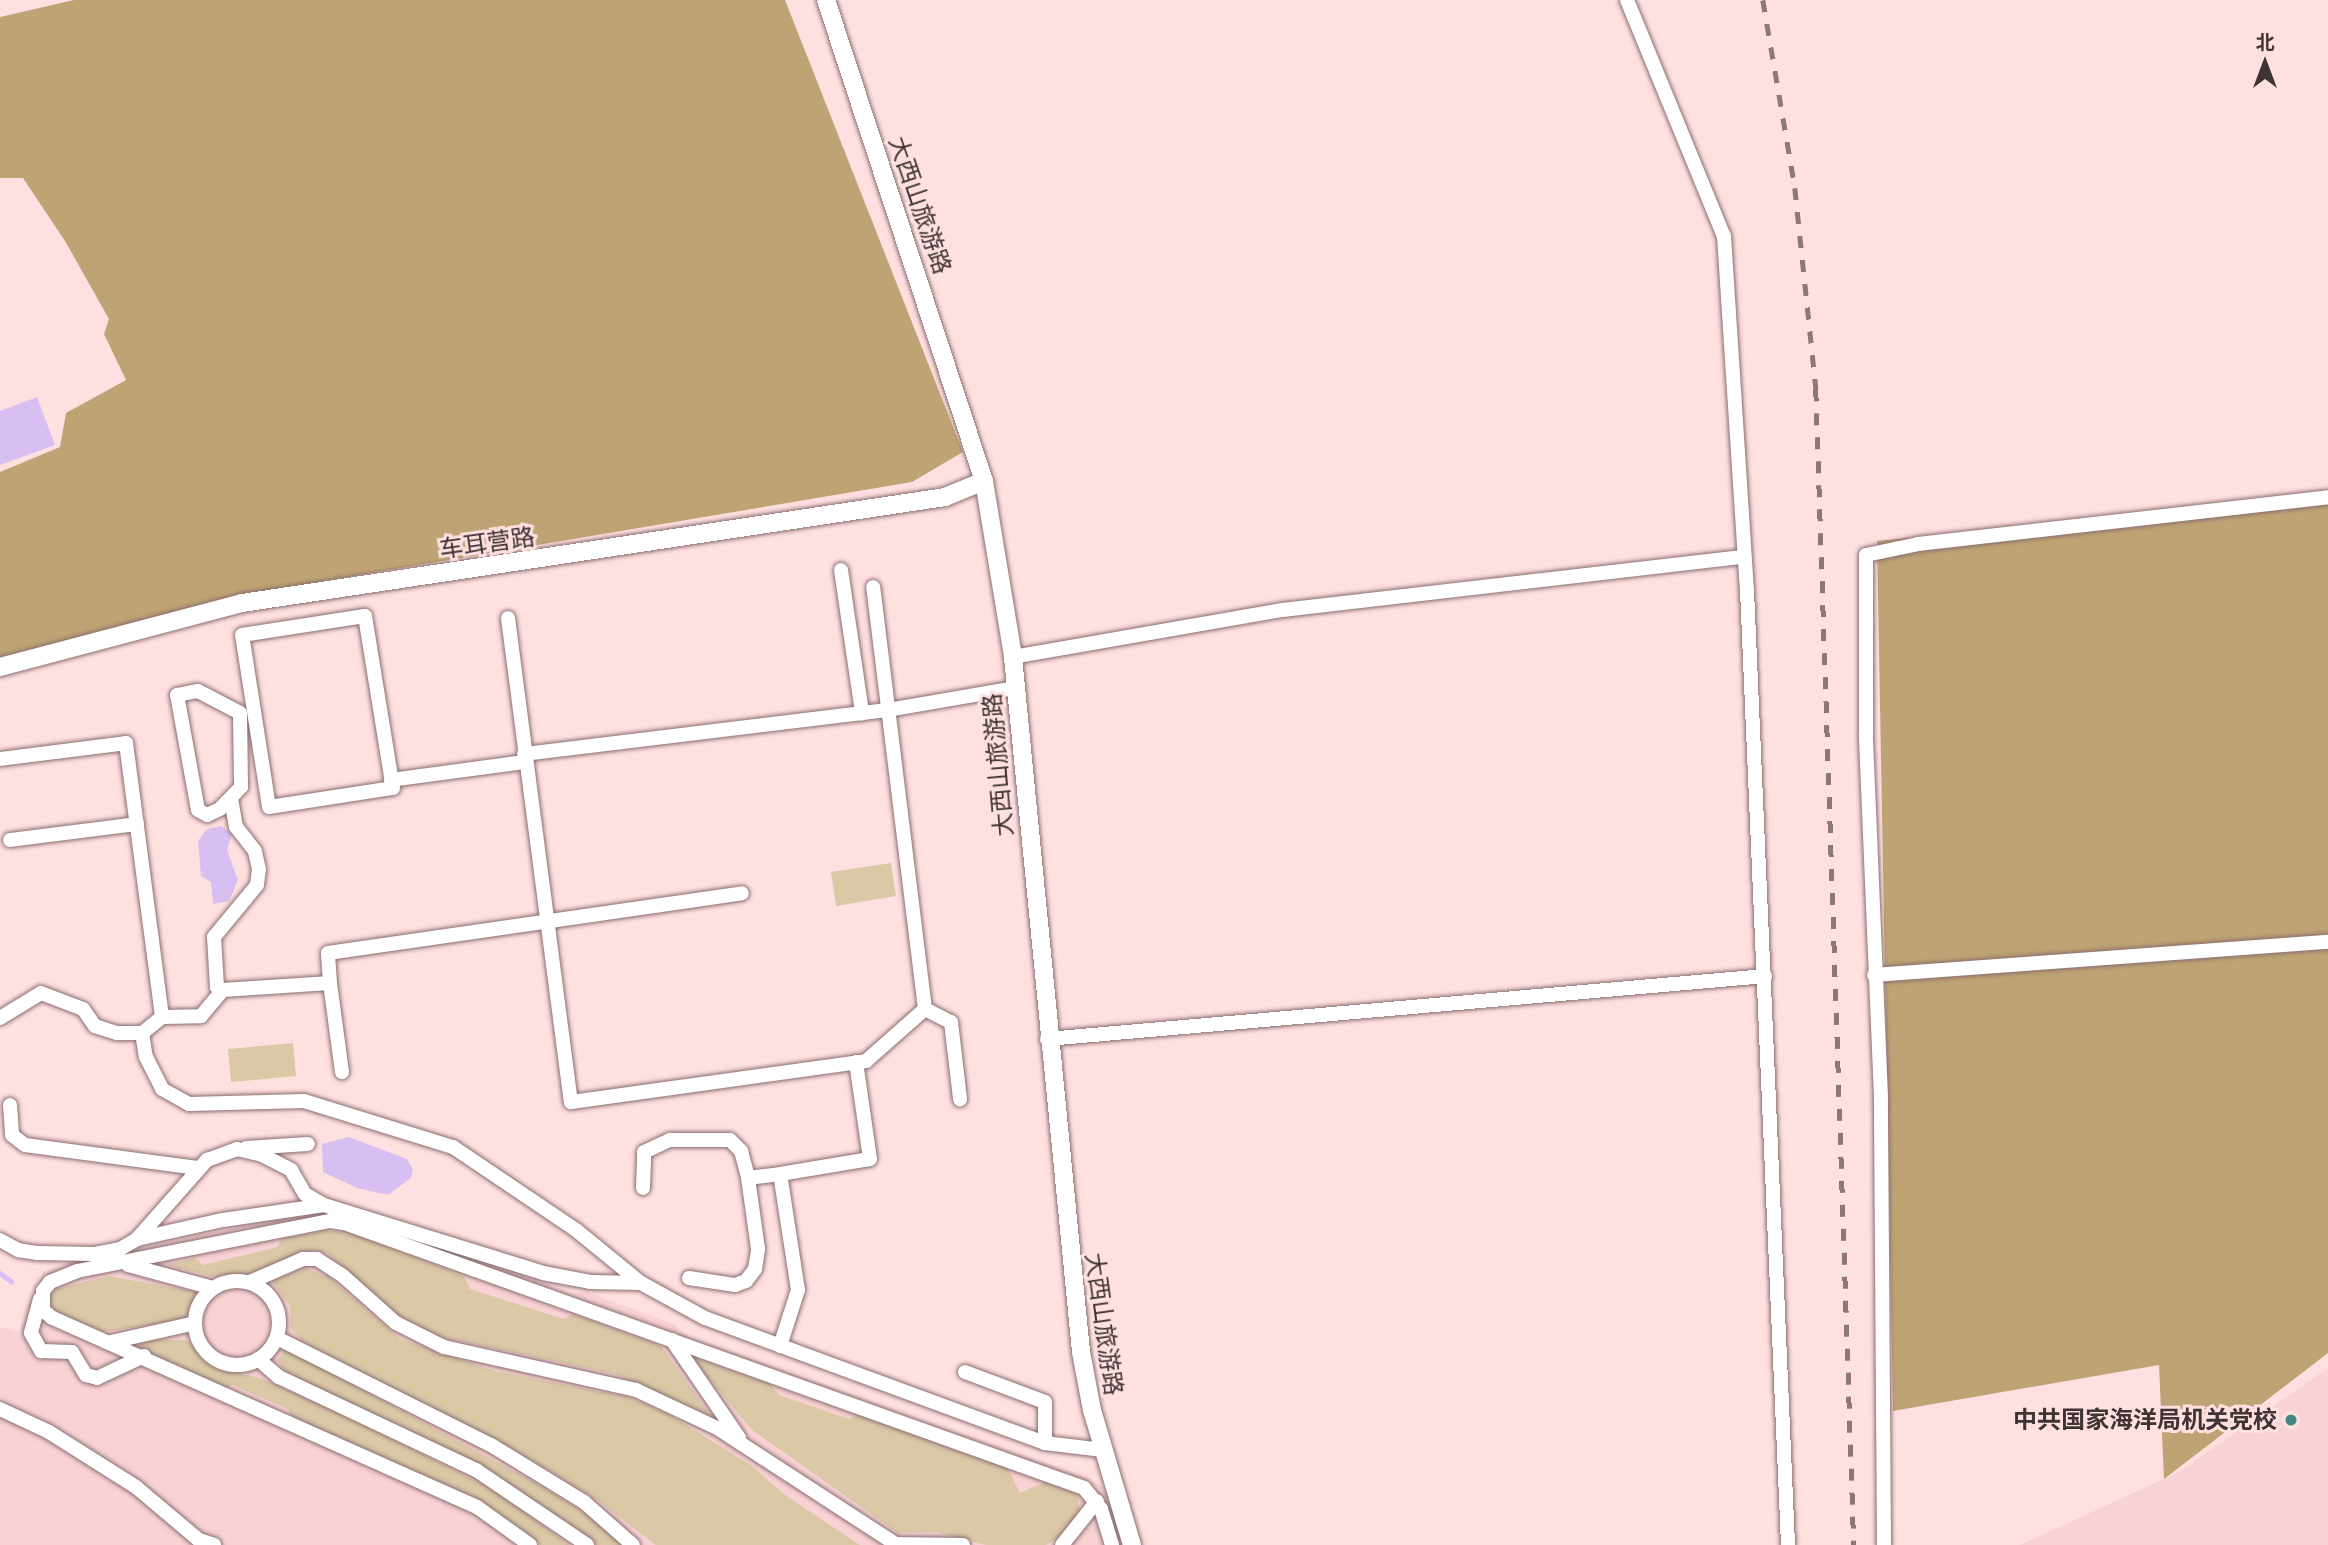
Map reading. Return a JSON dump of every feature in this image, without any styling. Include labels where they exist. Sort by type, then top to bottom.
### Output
[{"type":"street","name":"大西山旅游路","points":[[826,0],[984,481],[1013,657],[1047,1039],[1080,1352],[1103,1450],[1132,1545]]},
{"type":"street","points":[[1627,0],[1724,236],[1742,556],[1747,590],[1788,1545]]},
{"type":"street","name":"车耳营路","points":[[0,667],[242,603],[945,497],[984,481]]},
{"type":"street","points":[[1884,1545],[1881,1097],[1874,975],[1866,555],[1917,544],[2328,497]]},
{"type":"street","points":[[1013,657],[1283,610],[1742,556]]},
{"type":"street","points":[[841,570],[862,713]]},
{"type":"street","points":[[873,587],[925,1009]]},
{"type":"street","points":[[365,616],[391,780],[393,788],[269,807],[242,635],[365,616]]},
{"type":"street","points":[[509,618],[524,758],[571,1102],[866,1061],[925,1009]]},
{"type":"street","points":[[391,780],[524,758],[888,710],[1016,688]]},
{"type":"street","points":[[198,691],[240,713],[241,788],[231,798],[207,815],[198,810],[177,695],[198,691]]},
{"type":"street","points":[[0,759],[126,743],[162,1017]]},
{"type":"street","points":[[231,798],[236,827],[255,851],[259,869],[257,885],[214,937],[217,988],[223,990],[330,983]]},
{"type":"street","points":[[10,840],[137,824]]},
{"type":"street","points":[[342,1072],[328,953],[742,893]]},
{"type":"street","points":[[1874,975],[2328,942]]},
{"type":"street","points":[[1047,1039],[1765,976]]},
{"type":"street","points":[[0,1018],[41,993],[83,1009],[95,1026],[117,1033],[142,1033],[162,1017],[201,1016],[223,990]]},
{"type":"street","points":[[925,1009],[951,1022],[960,1099]]},
{"type":"street","points":[[142,1033],[146,1057],[162,1089],[189,1104],[304,1101],[453,1147],[576,1230],[641,1283],[705,1318],[1045,1443],[1103,1450]]},
{"type":"street","points":[[748,1178],[870,1159],[856,1062]]},
{"type":"street","points":[[10,1105],[12,1135],[25,1145],[197,1168]]},
{"type":"street","points":[[643,1188],[644,1152],[670,1140],[730,1140],[741,1151],[748,1178],[758,1249],[755,1269],[746,1281],[735,1285],[689,1278]]},
{"type":"street","points":[[0,1240],[18,1250],[94,1254],[121,1249],[137,1239],[206,1160],[237,1149],[308,1144]]},
{"type":"street","points":[[237,1149],[262,1155],[291,1170],[304,1194],[324,1205],[543,1273],[590,1282],[641,1283]]},
{"type":"street","points":[[780,1174],[798,1290],[780,1346]]},
{"type":"street","points":[[137,1239],[223,1220],[324,1205]]},
{"type":"street","points":[[144,1356],[97,1378],[86,1375],[72,1352],[41,1351],[33,1341],[31,1325],[43,1291],[61,1276],[330,1221],[1084,1488],[1097,1501],[1112,1545]]},
{"type":"street","points":[[124,1264],[212,1289],[237,1281],[250,1282],[303,1259],[317,1259],[343,1276],[396,1323],[444,1347],[636,1390],[743,1445],[893,1544],[963,1545]]},
{"type":"street","points":[[212,1289],[197,1309],[195,1323],[201,1344],[216,1359],[230,1364],[258,1359],[277,1338],[278,1310],[271,1297],[250,1282]]},
{"type":"street","points":[[43,1291],[43,1310],[51,1317],[144,1356],[477,1507],[530,1545]]},
{"type":"street","points":[[111,1342],[195,1323]]},
{"type":"street","points":[[277,1338],[491,1445],[584,1502],[633,1545]]},
{"type":"street","points":[[672,1340],[743,1445]]},
{"type":"street","points":[[258,1359],[279,1377],[476,1470],[587,1545]]},
{"type":"street","points":[[965,1372],[1045,1402],[1045,1443]]},
{"type":"street","points":[[0,1409],[49,1432],[125,1480],[199,1540],[214,1545]]},
{"type":"street","points":[[1062,1545],[1084,1522],[1097,1501]]},
{"type":"street","points":[[1076,1545],[1084,1522]]},
{"type":"shaded area","points":[[74,0],[785,0],[963,452],[912,482],[241,595],[0,660],[0,472],[60,447],[66,413],[126,380],[104,334],[109,319],[65,241],[23,178],[0,178],[0,17]]},
{"type":"shaded area","points":[[37,397],[55,445],[0,465],[0,411]]},
{"type":"shaded area","points":[[2328,496],[2328,1353],[2164,1479],[2159,1365],[1893,1411],[1877,541]]},
{"type":"shaded area","points":[[221,826],[232,834],[227,850],[238,880],[229,901],[213,904],[211,882],[201,876],[198,841],[207,829]]},
{"type":"shaded area","points":[[891,863],[896,896],[836,906],[831,872]]},
{"type":"shaded area","points":[[293,1043],[296,1076],[231,1082],[228,1049]]},
{"type":"shaded area","points":[[349,1137],[407,1159],[413,1170],[411,1178],[388,1195],[357,1188],[323,1172],[322,1144]]},
{"type":"shaded area","points":[[333,1214],[572,1293],[587,1292],[673,1324],[687,1336],[1088,1478],[1105,1489],[1125,1545],[0,1545],[0,1327],[20,1332],[25,1309],[44,1272],[69,1262],[96,1260],[256,1222]]},
{"type":"shaded area","points":[[324,1230],[352,1233],[464,1276],[470,1289],[564,1319],[573,1314],[661,1346],[711,1416],[614,1374],[436,1336],[401,1320],[327,1253],[313,1250],[247,1276],[223,1279],[167,1265],[194,1258],[203,1265],[278,1247],[281,1239]]},
{"type":"shaded area","points":[[304,1268],[329,1277],[400,1339],[495,1371],[627,1397],[670,1415],[752,1466],[785,1495],[860,1545],[656,1545],[590,1495],[507,1446],[302,1341],[291,1329],[290,1305],[271,1281]]},
{"type":"shaded area","points":[[108,1276],[197,1292],[190,1319],[103,1332],[53,1310],[49,1298],[56,1289]]},
{"type":"shaded area","points":[[187,1340],[216,1368],[263,1379],[345,1416],[496,1491],[569,1545],[540,1545],[477,1498],[293,1420],[288,1409],[232,1385],[223,1389],[137,1348],[139,1342]]},
{"type":"shaded area","points":[[286,1349],[543,1487],[599,1522],[625,1545],[596,1545],[289,1375],[277,1360]]},
{"type":"shaded area","points":[[690,1356],[770,1384],[779,1395],[849,1419],[858,1415],[1006,1465],[1020,1493],[1048,1481],[1076,1494],[1081,1511],[1063,1535],[1046,1545],[986,1545],[936,1532],[898,1533],[752,1430]]},
{"type":"shaded area","name":"中共国家海洋局机关党校","points":[[2328,1368],[2328,1545],[2020,1545],[2179,1472]]},
{"type":"waterway","points":[[0,1273],[11,1281]]},
{"type":"railway","points":[[1763,0],[1795,188],[1816,389],[1854,1545]]},
{"type":"place","name":"中共国家海洋局机关党校","points":[[2291,1420]]}]
